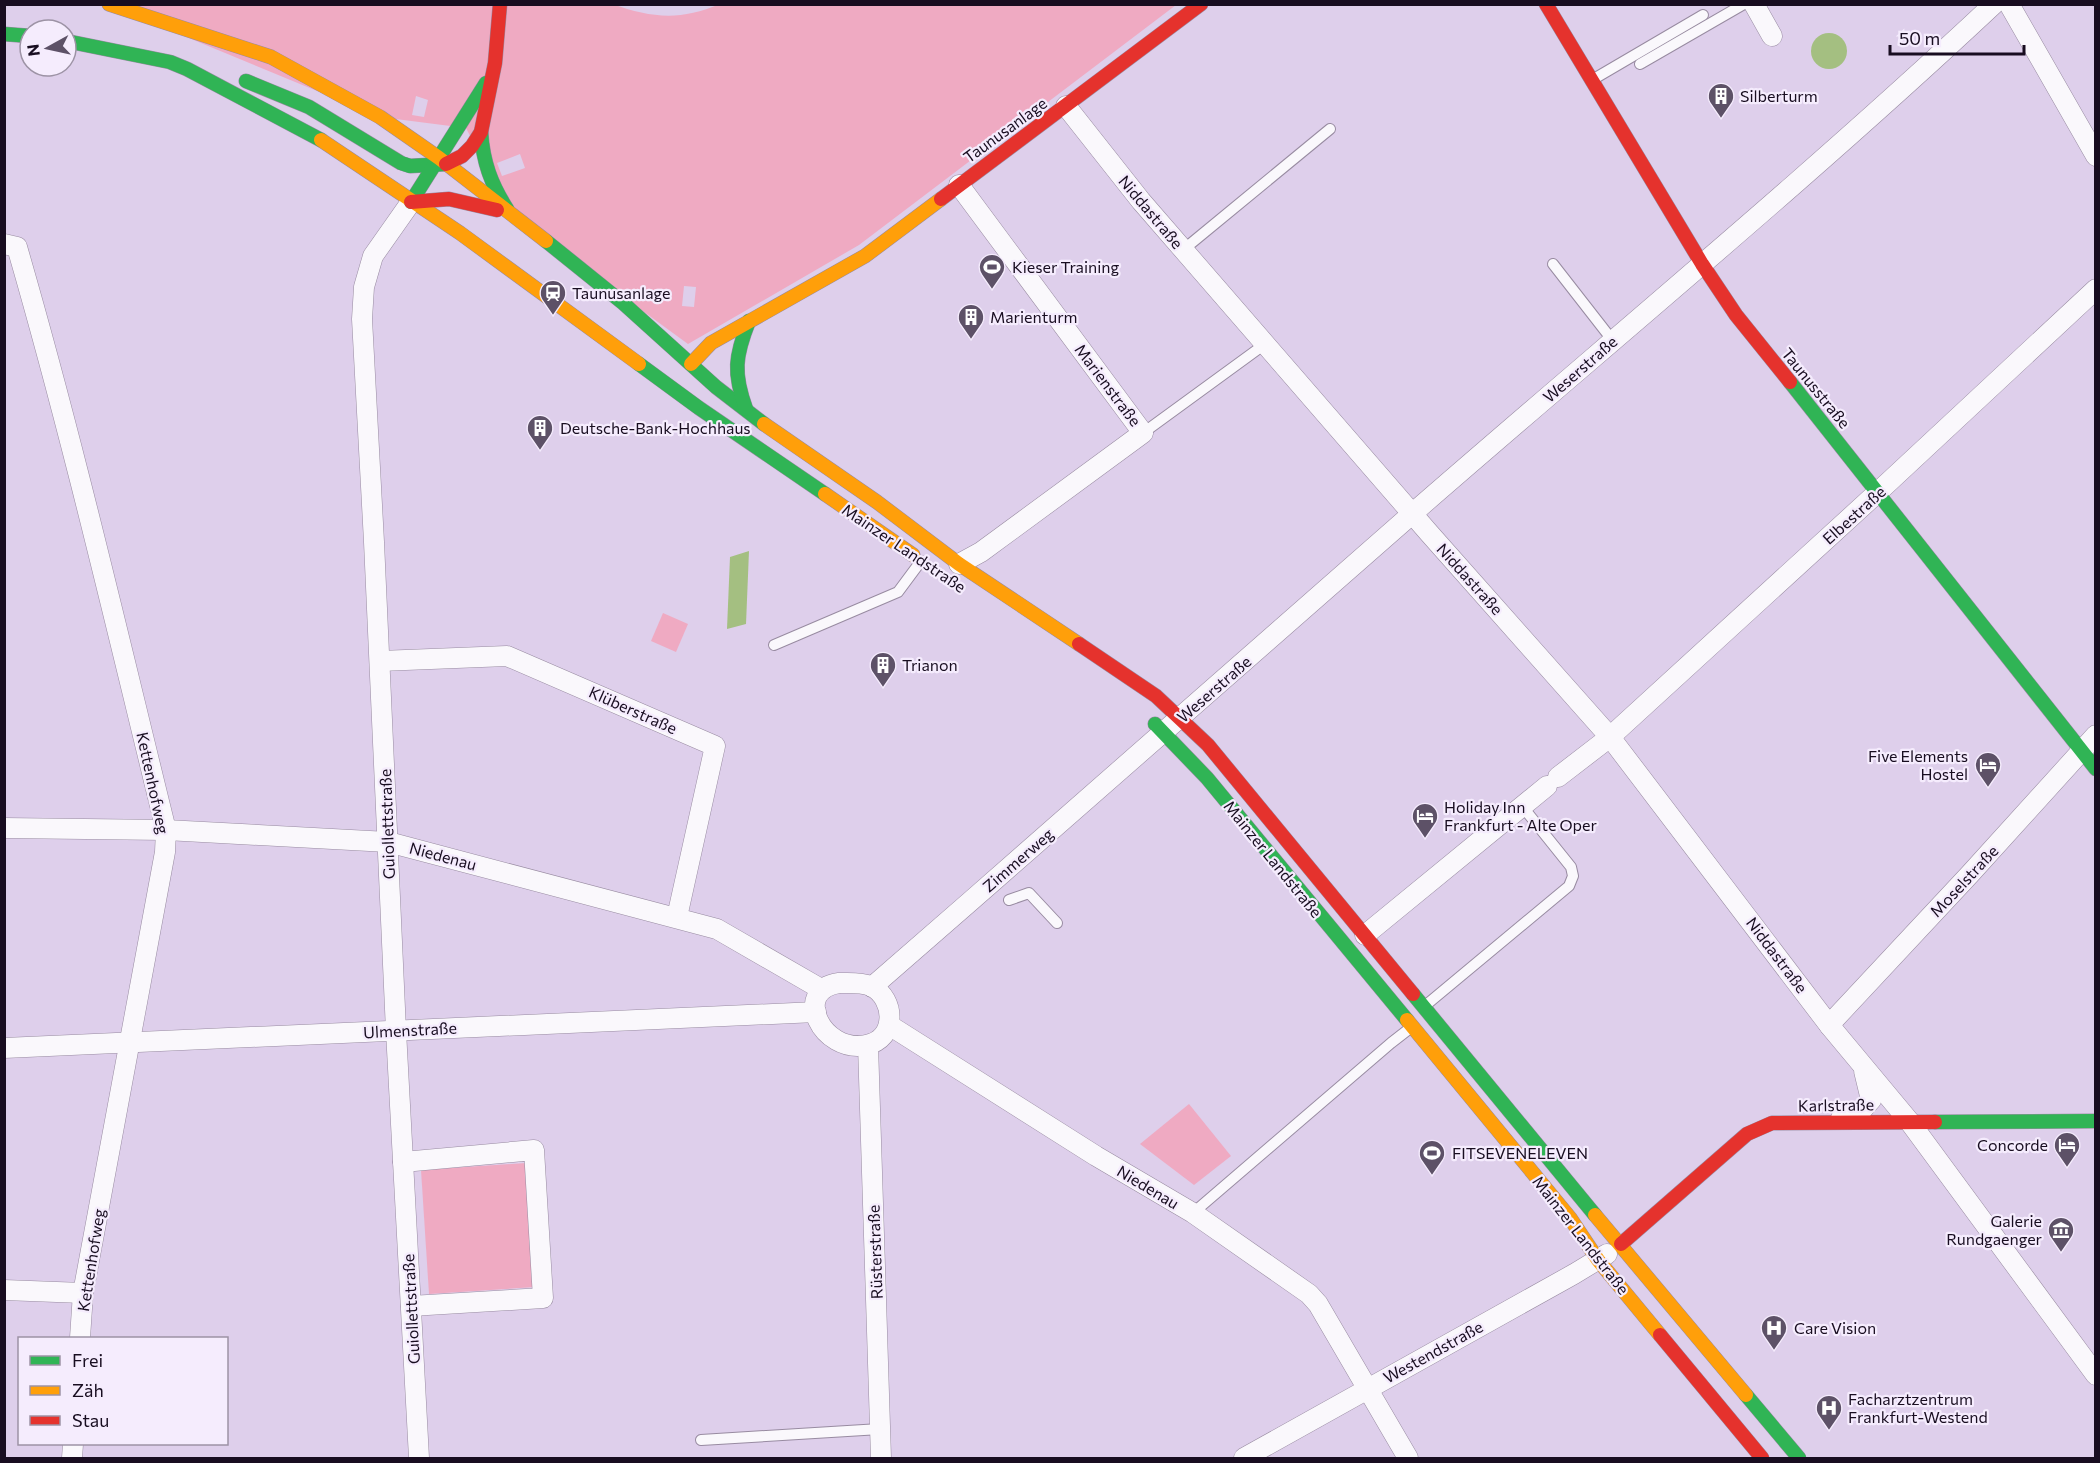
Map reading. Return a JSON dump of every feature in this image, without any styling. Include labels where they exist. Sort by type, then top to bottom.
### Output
[{"type":"main road","points":[[108,4],[271,57],[366,108],[403,133],[439,163],[510,214],[623,303],[691,364]]},
{"type":"main road","points":[[500,4],[498,43],[481,132],[482,159],[492,185],[510,214]]},
{"type":"main road","name":"Taunusanlage","points":[[691,364],[711,343],[865,256],[1201,4]]},
{"type":"main road","name":"Taunusstraße","points":[[1546,4],[1702,264],[1736,315],[2096,769]]},
{"type":"main road","points":[[78,43],[170,62],[330,146],[411,202],[443,221],[618,347],[644,353]]},
{"type":"main road","points":[[187,69],[232,75],[309,107],[400,163],[410,166],[439,163],[462,156],[481,132]]},
{"type":"main road","points":[[411,202],[439,163],[466,112],[493,74]]},
{"type":"main road","points":[[441,126],[466,112]]},
{"type":"main road","points":[[403,133],[422,132]]},
{"type":"main road","points":[[439,163],[436,198],[443,221]]},
{"type":"main road","points":[[411,202],[436,198],[449,199],[510,214]]},
{"type":"main road","points":[[746,410],[736,383],[736,365],[738,348],[749,321]]},
{"type":"main road","name":"Mainzer Landstraße","points":[[618,347],[699,408],[926,564]]},
{"type":"main road","points":[[667,358],[691,364]]},
{"type":"main road","points":[[691,364],[690,382],[699,408]]},
{"type":"main road","name":"Mainzer Landstraße","points":[[691,364],[746,410],[877,502],[959,564],[1156,696],[1208,745],[1799,1458]]},
{"type":"main road","name":"Mainzer Landstraße","points":[[1148,718],[1207,778],[1570,1218],[1598,1260],[1754,1456]]},
{"type":"main road","name":"Karlstraße","points":[[1621,1244],[1747,1134],[1772,1123],[2096,1121]]},
{"type":"street","points":[[1754,4],[1772,36]]},
{"type":"street","name":"Weserstraße","points":[[1164,732],[1702,264],[1994,4]]},
{"type":"street","points":[[2009,4],[2096,156]]},
{"type":"street","name":"Niddastraße","points":[[1066,106],[1120,176],[1183,250],[1610,737],[1829,1024],[1909,1121],[2096,1375]]},
{"type":"street","name":"Marienstraße","points":[[959,184],[1143,433],[981,552],[959,564]]},
{"type":"street","name":"Guiollettstraße","points":[[411,202],[373,256],[364,287],[362,319],[419,1458]]},
{"type":"street","name":"Kettenhofweg","points":[[4,244],[17,247],[48,354],[108,585],[165,830],[165,852],[83,1293],[80,1337]]},
{"type":"street","name":"Elbestraße","points":[[1610,737],[2096,290]]},
{"type":"street","name":"Klüberstraße","points":[[380,661],[507,656],[715,746],[677,917]]},
{"type":"street","name":"Zimmerweg","points":[[872,987],[1164,732]]},
{"type":"street","name":"Moselstraße","points":[[1829,1024],[2096,735]]},
{"type":"street","points":[[1365,935],[1610,737]]},
{"type":"street","name":"Niedenau","points":[[4,828],[165,830],[388,842],[717,928],[821,989]]},
{"type":"street","points":[[851,983],[863,983],[872,987],[882,995],[891,1013],[889,1025],[883,1036],[868,1045],[852,1045],[829,1036],[822,1029],[816,1012],[817,997],[821,989],[830,984],[851,983]]},
{"type":"street","name":"Ulmenstraße","points":[[4,1048],[816,1012]]},
{"type":"street","name":"Niedenau","points":[[889,1025],[1096,1156],[1192,1213],[1309,1294],[1318,1304],[1408,1458]]},
{"type":"street","name":"Rüsterstraße","points":[[868,1045],[882,1458]]},
{"type":"street","name":"Niddastraße","points":[[1833,1121],[1861,1111],[1871,1100],[1861,1063]]},
{"type":"street","points":[[404,1162],[534,1150],[543,1298],[411,1306]]},
{"type":"street","name":"Westendstraße","points":[[1244,1458],[1598,1260],[1621,1244]]},
{"type":"street","points":[[4,1290],[83,1293]]},
{"type":"lane","points":[[1640,64],[1744,4]]},
{"type":"lane","points":[[1591,80],[1702,15]]},
{"type":"lane","points":[[1183,250],[1330,129]]},
{"type":"lane","points":[[1552,264],[1613,341]]},
{"type":"lane","points":[[1143,433],[1265,344]]},
{"type":"lane","points":[[774,645],[898,592],[926,564]]},
{"type":"lane","points":[[1424,1006],[1569,886],[1572,876],[1571,867],[1522,806]]},
{"type":"lane","points":[[1009,900],[1029,892],[1057,923]]},
{"type":"lane","points":[[1192,1213],[1382,1050],[1412,1027]]},
{"type":"lane","points":[[701,1440],[880,1429]]},
{"type":"shaded area","name":"Taunusanlage","points":[[612,4],[653,15],[666,16],[692,13],[720,4],[1176,5],[859,245],[688,344],[510,214],[466,128],[380,117],[109,5]],"holes":[[[416,96],[428,100],[424,117],[412,115]],[[520,154],[525,168],[502,176],[497,163]],[[684,286],[696,287],[694,307],[682,306]]]},
{"type":"shaded area","points":[[1829,33],[1841,39],[1847,51],[1841,63],[1829,69],[1817,63],[1811,51],[1817,39]]},
{"type":"shaded area","points":[[749,551],[746,624],[727,629],[730,557]]},
{"type":"shaded area","points":[[663,613],[688,624],[676,652],[651,641]]},
{"type":"shaded area","points":[[1189,1104],[1231,1156],[1194,1185],[1140,1144]]},
{"type":"shaded area","points":[[526,1163],[535,1287],[429,1294],[421,1170]]},
{"type":"traffic: fast","points":[[4,34],[18,35]]},
{"type":"traffic: fast","points":[[78,43],[170,62],[321,140]]},
{"type":"traffic: fast","points":[[246,81],[309,107],[401,163],[410,166],[446,164]]},
{"type":"traffic: fast","points":[[411,202],[486,83]]},
{"type":"traffic: fast","points":[[481,132],[489,172],[496,191],[507,209]]},
{"type":"traffic: fast","points":[[546,241],[623,303],[716,387],[764,424]]},
{"type":"traffic: fast","points":[[746,409],[739,385],[737,365],[749,321]]},
{"type":"traffic: fast","points":[[639,364],[825,494]]},
{"type":"traffic: fast","points":[[1790,382],[2096,769]]},
{"type":"traffic: fast","points":[[1155,724],[1207,778],[1407,1020]]},
{"type":"traffic: fast","points":[[1413,994],[1595,1215]]},
{"type":"traffic: fast","points":[[1935,1122],[2096,1121]]},
{"type":"traffic: fast","points":[[1746,1395],[1799,1458]]},
{"type":"traffic: slow","points":[[109,4],[271,57],[380,117],[439,158],[546,241]]},
{"type":"traffic: slow","points":[[321,140],[460,233],[639,364]]},
{"type":"traffic: slow","points":[[691,364],[711,343],[865,256],[941,199]]},
{"type":"traffic: slow","points":[[764,424],[877,502],[959,564],[1079,644]]},
{"type":"traffic: slow","points":[[825,494],[913,555]]},
{"type":"traffic: slow","points":[[1407,1020],[1570,1218],[1598,1260],[1660,1335]]},
{"type":"traffic: slow","points":[[1595,1215],[1746,1395]]},
{"type":"traffic: jam","points":[[446,164],[462,156],[481,132],[495,63],[500,4]]},
{"type":"traffic: jam","points":[[941,199],[1201,4]]},
{"type":"traffic: jam","points":[[1546,4],[1702,264],[1736,315],[1790,382]]},
{"type":"traffic: jam","points":[[411,202],[449,199],[497,210]]},
{"type":"traffic: jam","points":[[1079,644],[1156,696],[1208,745],[1413,994]]},
{"type":"traffic: jam","points":[[1621,1244],[1747,1134],[1772,1123],[1935,1122]]},
{"type":"traffic: jam","points":[[1660,1335],[1762,1458]]},
{"type":"place","name":"Silberturm","points":[[1721,119]]},
{"type":"place","name":"Kieser Training","points":[[992,290]]},
{"type":"place","name":"Taunusanlage","points":[[553,316]]},
{"type":"place","name":"Marienturm","points":[[971,340]]},
{"type":"place","name":"Deutsche-Bank-Hochhaus","points":[[540,451]]},
{"type":"place","name":"Trianon","points":[[883,688]]},
{"type":"place","name":"Five Elements Hostel","points":[[1988,788]]},
{"type":"place","name":"Holiday Inn Frankfurt - Alte Oper","points":[[1425,839]]},
{"type":"place","name":"Concorde","points":[[2067,1168]]},
{"type":"place","name":"FITSEVENELEVEN","points":[[1432,1176]]},
{"type":"place","name":"Galerie Rundgaenger","points":[[2061,1253]]},
{"type":"place","name":"Care Vision","points":[[1774,1351]]},
{"type":"place","name":"Facharztzentrum Frankfurt-Westend","points":[[1829,1431]]}]
